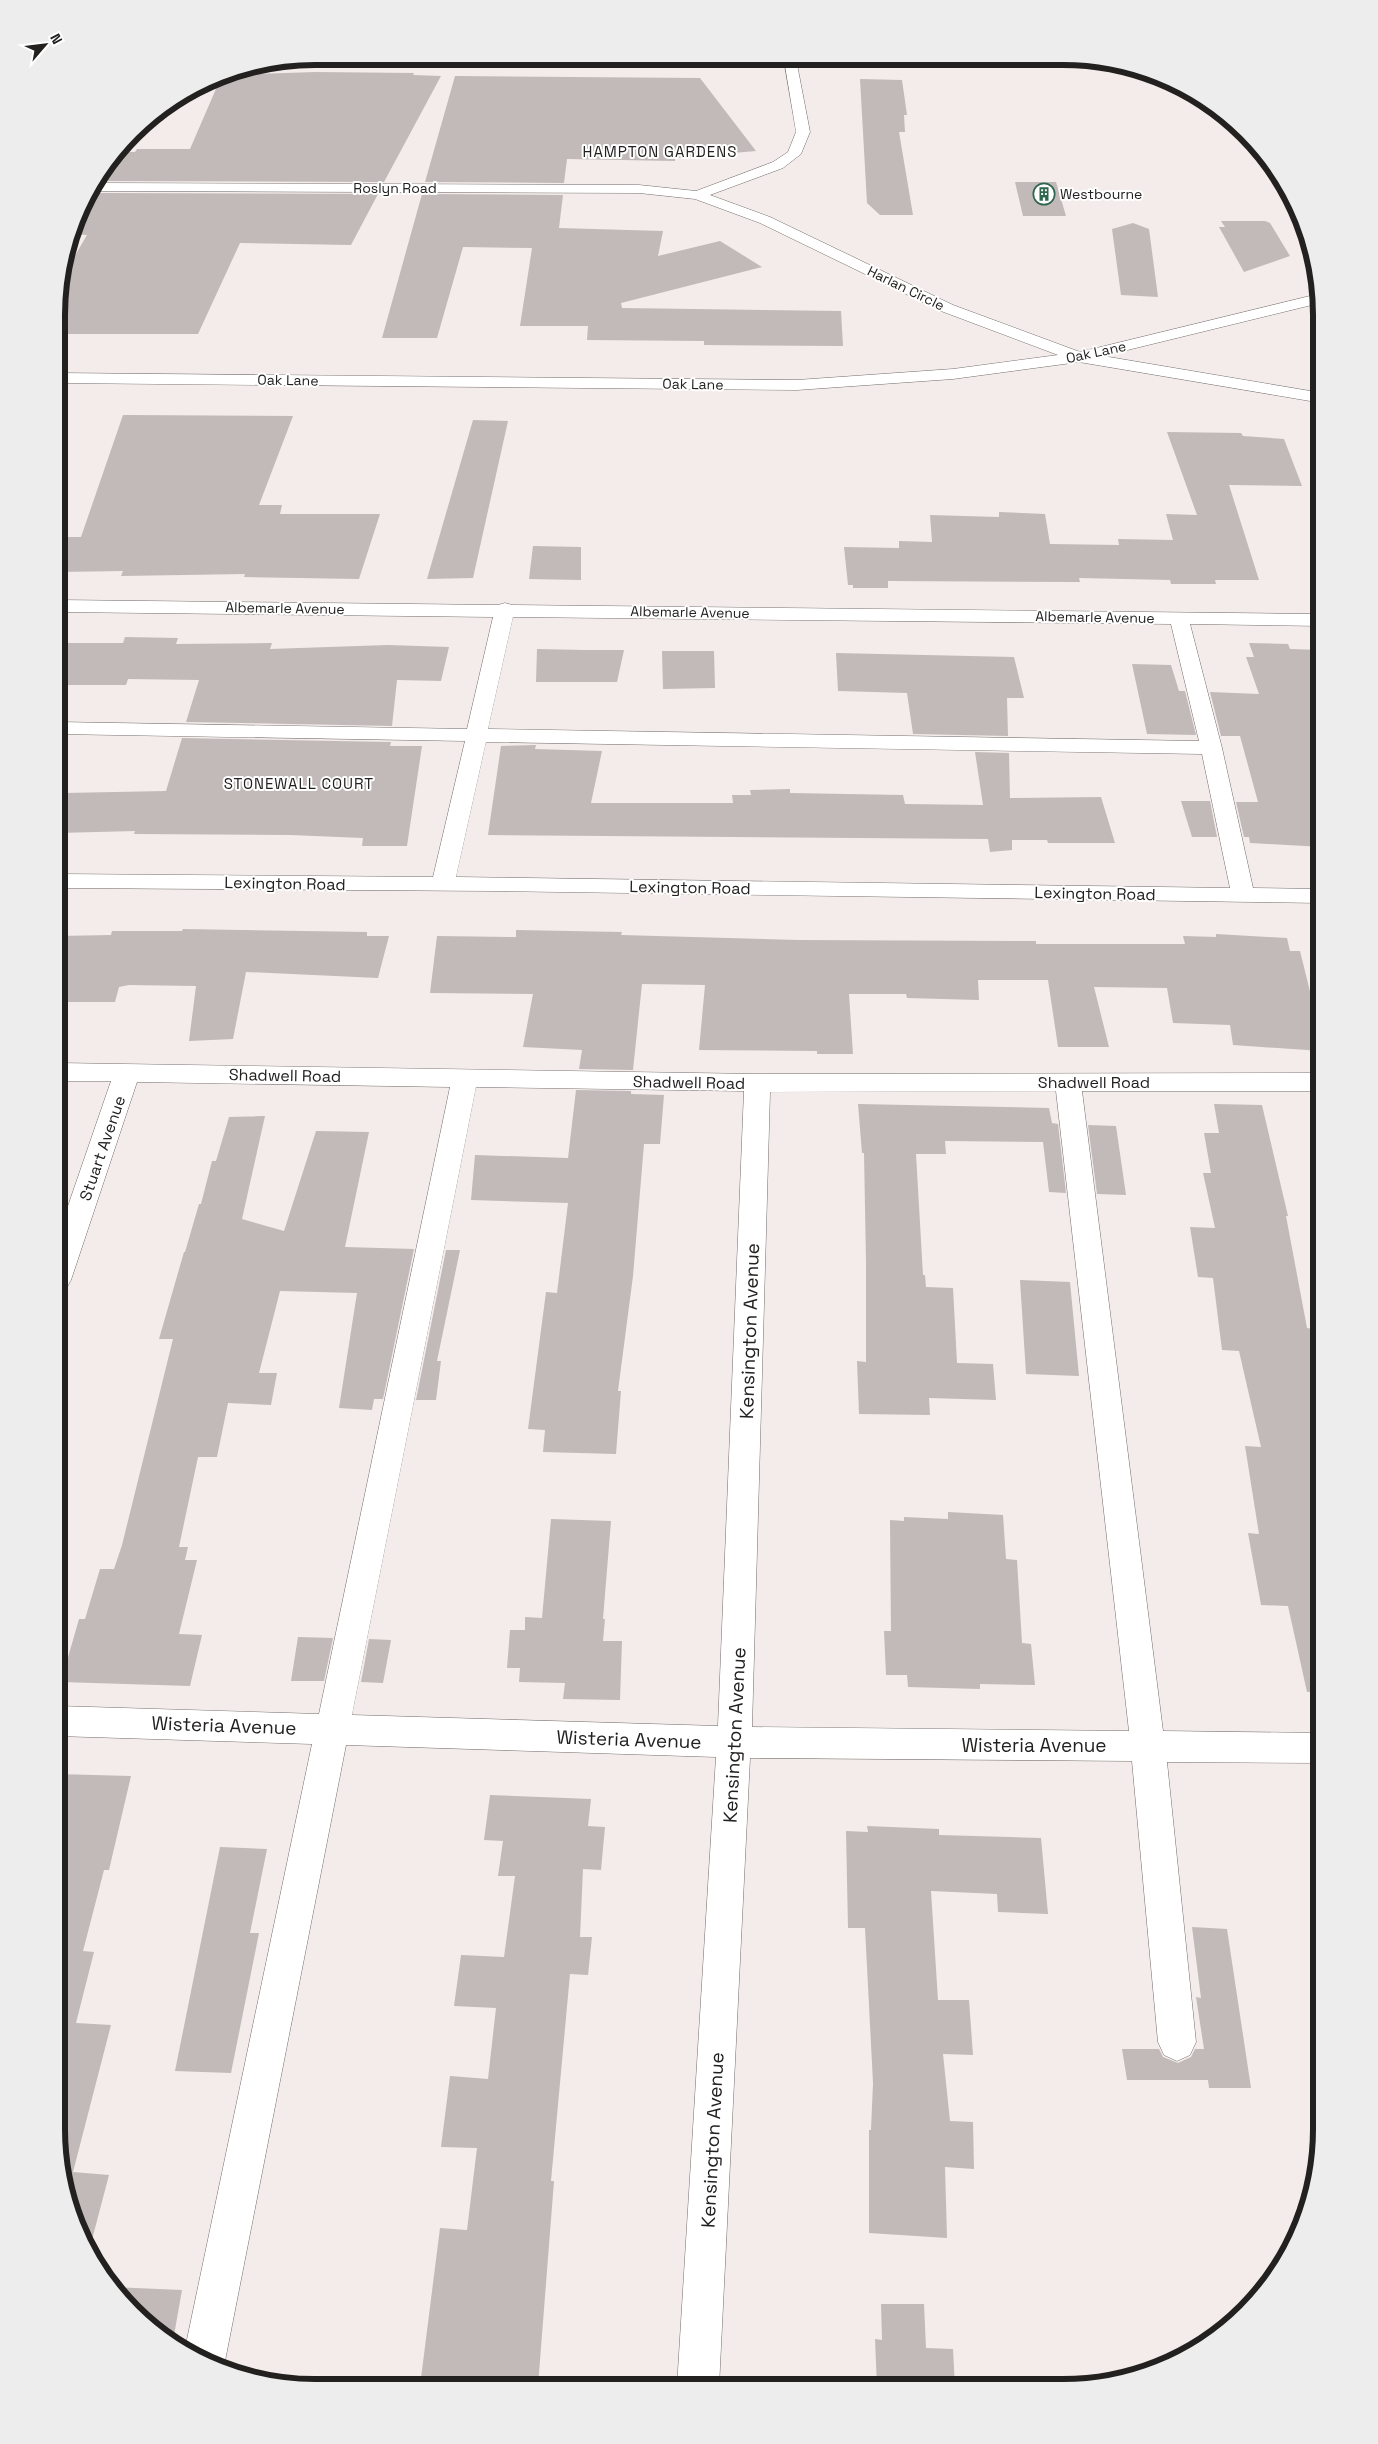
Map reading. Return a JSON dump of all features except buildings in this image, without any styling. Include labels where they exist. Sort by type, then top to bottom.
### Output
[{"type":"street","points":[[697,195],[778,164],[794,154],[803,132],[791,65]]},
{"type":"street","name":"Roslyn Road","points":[[100,187],[639,189],[697,195]]},
{"type":"street","name":"Harlan Circle","points":[[697,195],[765,220],[948,308],[1079,357],[1313,396]]},
{"type":"street","name":"Oak Lane","points":[[65,378],[797,385],[953,374],[1079,357],[1312,301]]},
{"type":"street","name":"Albemarle Avenue","points":[[65,606],[505,609],[1313,620]]},
{"type":"street","points":[[443,884],[505,609]]},
{"type":"street","points":[[1179,618],[1211,748],[1243,895]]},
{"type":"street","points":[[65,728],[1211,748]]},
{"type":"street","name":"Lexington Road","points":[[65,880],[1313,896]]},
{"type":"street","name":"Shadwell Road","points":[[65,1072],[757,1083],[1313,1082]]},
{"type":"street","name":"Stuart Avenue","points":[[65,1256],[127,1073]]},
{"type":"street","points":[[205,2354],[465,1078]]},
{"type":"street","points":[[1068,1082],[1148,1745],[1177,2042]]},
{"type":"street","name":"Kensington Avenue","points":[[698,2379],[734,1742],[757,1083]]},
{"type":"street","name":"Wisteria Avenue","points":[[65,1721],[333,1728],[734,1742],[1313,1748]]},
{"type":"place","name":"Westbourne","points":[[1044,194]]},
{"type":"district","name":"HAMPTON GARDENS","points":[[660,152]]},
{"type":"district","name":"STONEWALL COURT","points":[[299,784]]}]
